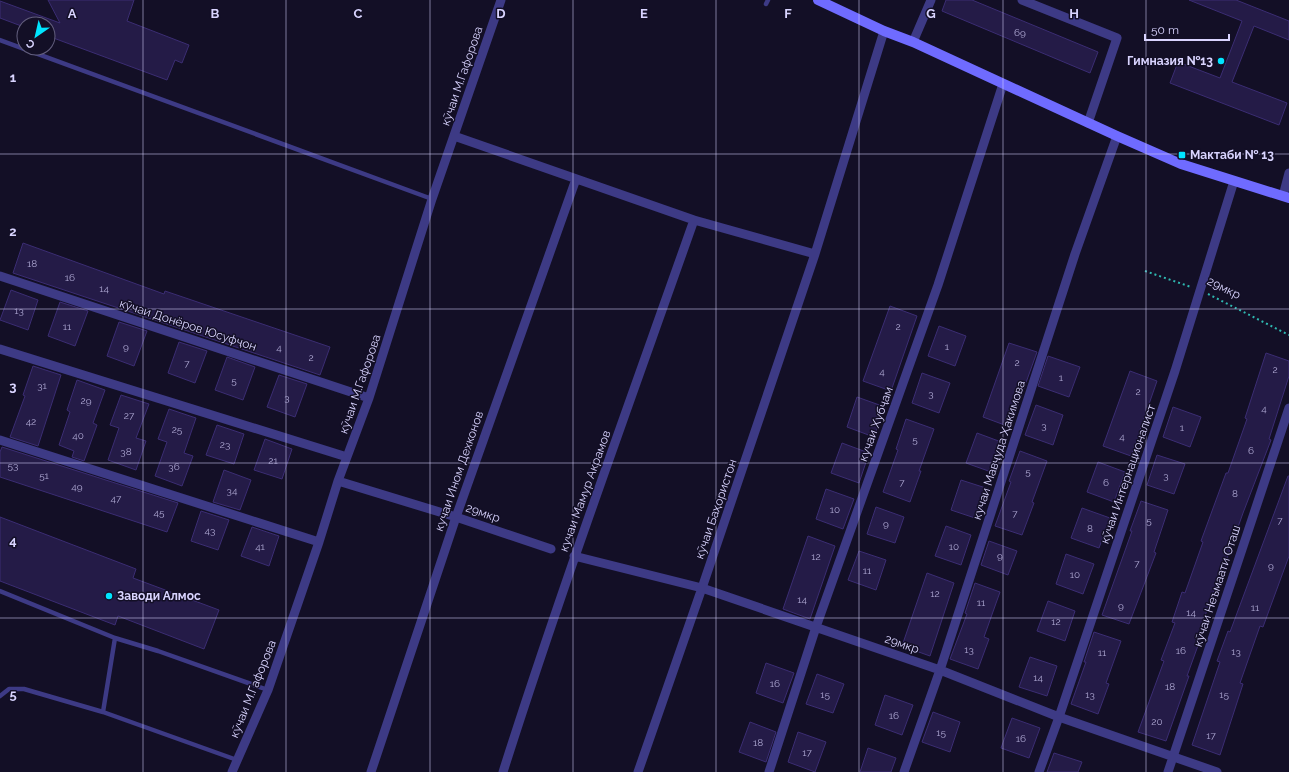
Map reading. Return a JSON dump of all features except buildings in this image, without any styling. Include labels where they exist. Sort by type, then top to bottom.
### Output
[{"type":"main road","points":[[818,0],[1181,164],[1286,197]]},
{"type":"street","name":"кӯчаи М.Гафорова","points":[[232,772],[268,690],[319,542],[338,481],[369,398],[432,199],[501,0]]},
{"type":"street","points":[[913,42],[931,0]]},
{"type":"street","points":[[1022,0],[1117,38],[1088,123]]},
{"type":"street","name":"кӯчаи Баҳористон","points":[[638,772],[815,254],[884,31]]},
{"type":"street","name":"кучаи Хубҷам","points":[[769,772],[816,627],[938,285],[1003,84]]},
{"type":"street","points":[[454,136],[694,220],[815,254]]},
{"type":"street","name":"кучаи Мавҷуда Ҳакимова","points":[[904,772],[940,670],[1075,254],[1117,136]]},
{"type":"street","points":[[1286,197],[1289,173]]},
{"type":"street","name":"кучаи Ином Дехконов","points":[[371,772],[456,517],[576,179]]},
{"type":"street","name":"кӯчаи Интернационалист","points":[[1039,772],[1059,717],[1175,371],[1234,181]]},
{"type":"street","name":"кучаи Мамур Акрамов","points":[[502,772],[574,556],[694,220]]},
{"type":"street","name":"кӯчаи Донёров Юсуфҷон","points":[[0,276],[369,398]]},
{"type":"street","points":[[0,348],[347,457]]},
{"type":"street","name":"кӯчаи Неъмаати Оташ","points":[[1168,772],[1289,408]]},
{"type":"street","points":[[0,440],[319,542]]},
{"type":"street","name":"29мкр","points":[[338,481],[456,517],[550,549]]},
{"type":"street","name":"29мкр","points":[[574,556],[702,588],[940,670],[1059,717],[1217,772]]},
{"type":"lane","points":[[0,40],[432,199]]},
{"type":"lane","points":[[0,591],[115,638],[158,651],[268,690]]},
{"type":"lane","points":[[103,712],[115,638]]},
{"type":"lane","points":[[0,696],[9,689],[24,689],[103,712],[237,760]]},
{"type":"path","name":"29мкр","points":[[1145,271],[1201,290],[1289,335]]},
{"type":"place","name":"Гимназия №13","points":[[1221,61]]},
{"type":"place","name":"Мактаби № 13","points":[[1182,155]]},
{"type":"place","name":"Заводи Алмос","points":[[109,596]]}]
